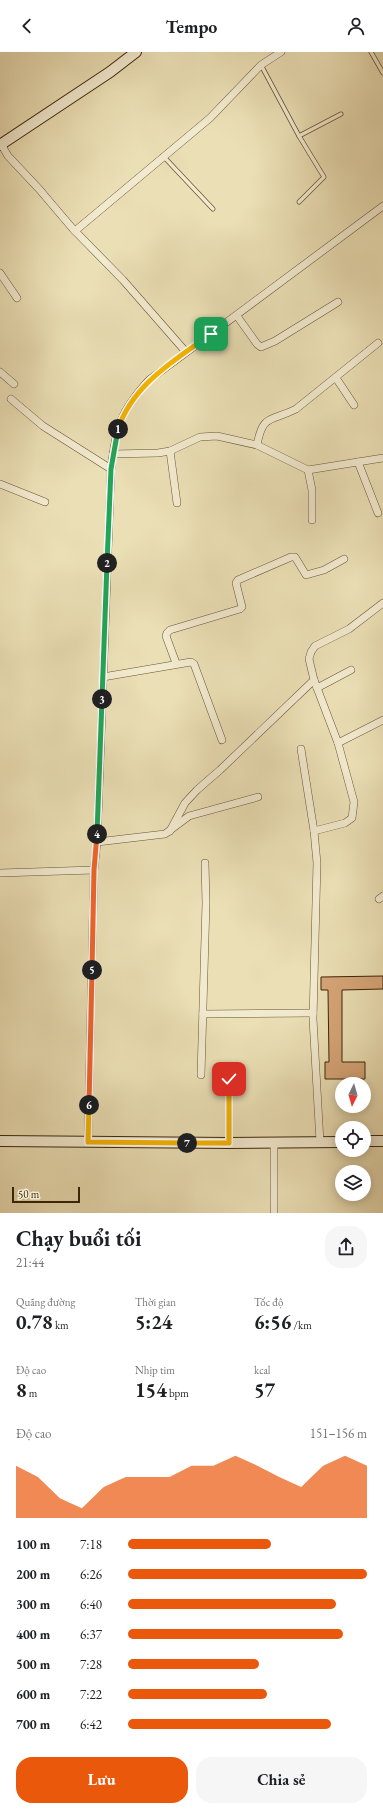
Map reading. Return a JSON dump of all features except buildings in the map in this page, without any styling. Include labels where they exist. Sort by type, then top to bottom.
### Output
[{"type":"street","points":[[136,52],[110,72],[0,144],[8,156],[75,231],[123,280],[186,352]]},
{"type":"street","points":[[75,231],[210,118],[261,65],[281,52]]},
{"type":"street","points":[[88,1142],[94,870],[97,842],[111,469],[113,454],[123,414],[149,380],[383,206]]},
{"type":"street","points":[[0,273],[17,298]]},
{"type":"street","points":[[237,316],[257,344],[261,347],[338,302]]},
{"type":"street","points":[[257,445],[262,425],[271,418],[296,409],[378,343]]},
{"type":"street","points":[[0,372],[14,384]]},
{"type":"street","points":[[336,378],[354,405]]},
{"type":"street","points":[[11,399],[43,426],[111,469]]},
{"type":"street","points":[[113,454],[150,454],[170,451],[200,437],[217,436],[257,445],[308,470],[383,458]]},
{"type":"street","points":[[170,451],[177,504]]},
{"type":"street","points":[[358,462],[378,513]]},
{"type":"street","points":[[308,470],[312,490],[312,520]]},
{"type":"street","points":[[0,484],[45,502]]},
{"type":"street","points":[[176,663],[166,636],[167,633],[170,630],[240,609],[242,604],[236,583],[238,580],[291,557],[295,557],[306,576],[324,570],[344,560]]},
{"type":"street","points":[[314,831],[345,823],[352,818],[354,802],[338,743],[314,680],[310,659],[311,652],[315,646],[348,629],[383,603]]},
{"type":"street","points":[[103,677],[187,661],[194,664],[222,740]]},
{"type":"street","points":[[317,688],[351,670]]},
{"type":"street","points":[[170,831],[185,803],[197,790],[314,680]]},
{"type":"street","points":[[338,743],[383,720]]},
{"type":"street","points":[[301,749],[314,831],[317,863],[313,1013],[320,1142]]},
{"type":"street","points":[[97,842],[159,835],[170,831],[189,816],[258,797]]},
{"type":"street","points":[[201,1075],[206,903],[205,863]]},
{"type":"street","points":[[0,872],[94,870]]},
{"type":"street","points":[[203,1014],[313,1013]]},
{"type":"street","points":[[0,1141],[229,1143],[335,1142]]},
{"type":"street","points":[[371,1141],[383,1141]]},
{"type":"street","points":[[274,1143],[274,1213]]},
{"type":"lane","points":[[371,52],[383,73]]},
{"type":"lane","points":[[261,65],[299,136],[324,177],[299,202]]},
{"type":"lane","points":[[299,136],[341,114]]},
{"type":"lane","points":[[164,157],[213,209]]},
{"type":"lane","points":[[229,1079],[229,1143]]},
{"type":"route","points":[[211,334],[149,380],[135,396],[123,414],[117,432],[113,454],[111,469],[97,842],[94,870],[88,1142],[229,1143],[229,1079]]}]
